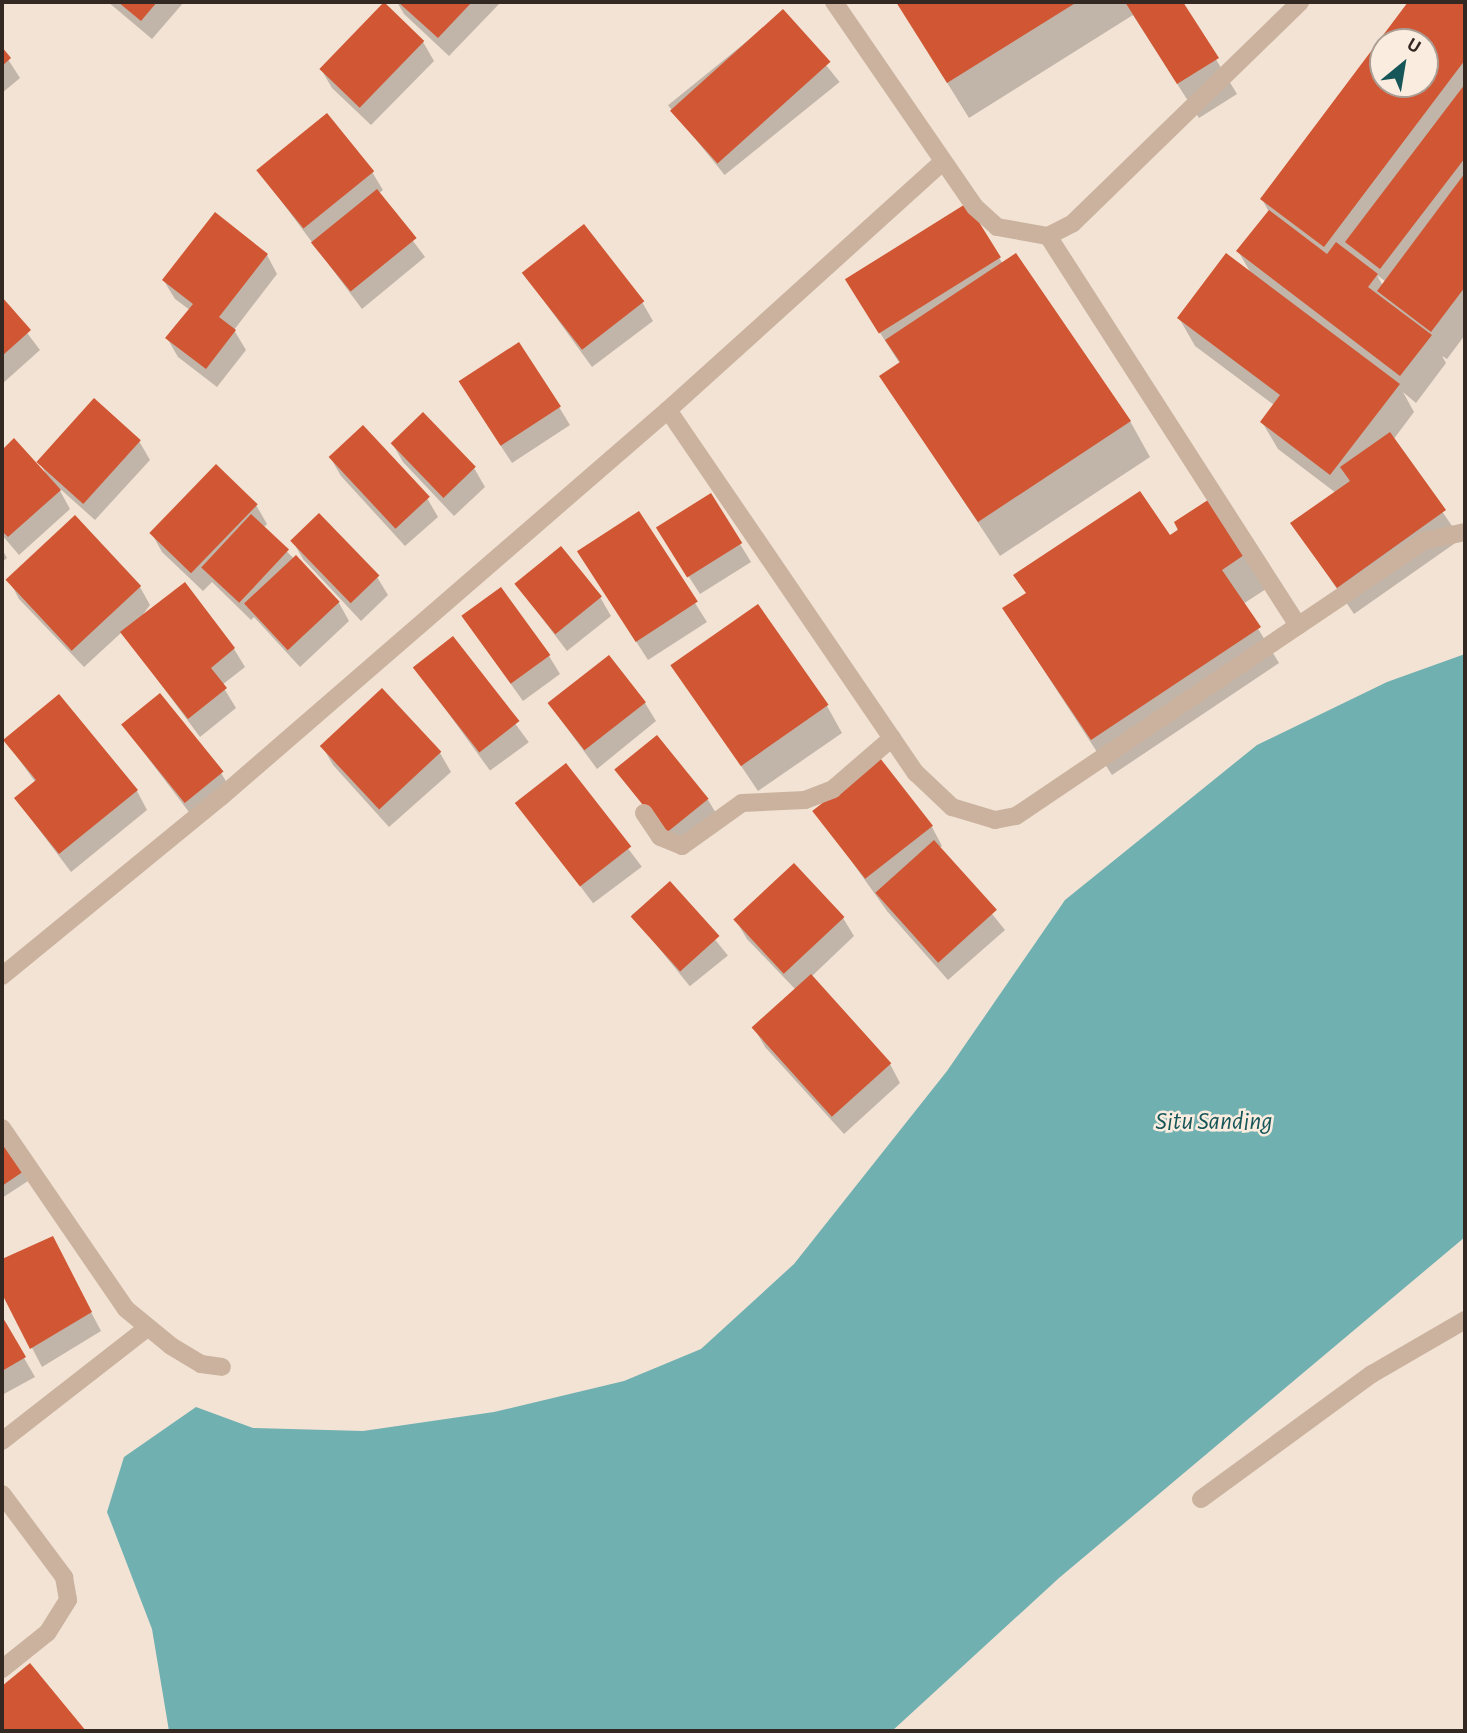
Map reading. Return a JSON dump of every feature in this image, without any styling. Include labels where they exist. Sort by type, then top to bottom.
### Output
[{"type":"street","points":[[834,2],[975,207],[996,227],[1048,236],[1073,223],[1300,2]]},
{"type":"street","points":[[2,976],[221,797],[668,410],[943,162]]},
{"type":"street","points":[[1048,236],[1298,626]]},
{"type":"street","points":[[668,410],[916,774],[952,807],[995,820],[1016,816],[1423,541],[1465,532]]},
{"type":"street","points":[[644,813],[660,836],[682,846],[742,803],[806,800],[833,789],[892,738]]},
{"type":"street","points":[[2,1128],[126,1309],[147,1328],[201,1364],[222,1367]]},
{"type":"street","points":[[1201,1499],[1372,1374],[1465,1320]]},
{"type":"street","points":[[2,1441],[147,1328]]},
{"type":"street","points":[[2,1494],[64,1577],[68,1600],[47,1633],[2,1669]]},
{"type":"water","name":"Situ Sanding","points":[[1465,654],[1465,1237],[1059,1578],[892,1731],[169,1731],[152,1629],[107,1512],[124,1457],[196,1407],[253,1428],[363,1431],[494,1412],[624,1381],[701,1349],[794,1264],[947,1071],[1065,900],[1257,745],[1387,682]]},
{"type":"building","points":[[118,2],[157,2],[141,21]]},
{"type":"building","points":[[384,2],[424,41],[360,108],[319,69]]},
{"type":"building","points":[[398,2],[472,2],[438,38]]},
{"type":"building","points":[[896,2],[1077,2],[947,83]]},
{"type":"building","points":[[1125,2],[1183,2],[1219,58],[1177,84]]},
{"type":"building","points":[[1408,2],[1465,2],[1465,60],[1439,94],[1439,28],[1388,28]]},
{"type":"building","points":[[783,9],[831,62],[718,163],[670,111]]},
{"type":"building","points":[[2,47],[11,58],[2,66]]},
{"type":"building","points":[[1369,54],[1369,98],[1436,98],[1324,247],[1260,199]]},
{"type":"building","points":[[1465,84],[1465,158],[1380,269],[1345,242]]},
{"type":"building","points":[[327,113],[374,171],[303,229],[256,170]]},
{"type":"building","points":[[1465,173],[1465,287],[1431,332],[1377,291]]},
{"type":"building","points":[[377,189],[417,238],[351,291],[311,242]]},
{"type":"building","points":[[967,203],[1001,257],[879,334],[845,279]]},
{"type":"building","points":[[1269,210],[1327,254],[1336,242],[1378,274],[1368,287],[1432,335],[1400,376],[1236,251]]},
{"type":"building","points":[[215,212],[268,254],[219,317],[236,330],[206,369],[165,338],[193,304],[162,280]]},
{"type":"building","points":[[584,224],[644,301],[582,350],[522,273]]},
{"type":"building","points":[[1016,253],[1131,421],[978,522],[879,376],[900,362],[885,340]]},
{"type":"building","points":[[1226,253],[1400,384],[1330,475],[1260,422],[1280,395],[1177,318]]},
{"type":"building","points":[[2,297],[31,330],[2,356]]},
{"type":"building","points":[[519,342],[561,407],[501,446],[459,381]]},
{"type":"building","points":[[94,398],[141,440],[83,504],[36,462]]},
{"type":"building","points":[[423,412],[476,467],[443,498],[391,443]]},
{"type":"building","points":[[363,425],[430,497],[395,529],[329,457]]},
{"type":"building","points":[[1390,432],[1446,510],[1337,588],[1290,523],[1350,481],[1340,467]]},
{"type":"building","points":[[14,438],[61,490],[8,537],[2,531],[2,450]]},
{"type":"building","points":[[216,464],[258,504],[191,573],[149,533]]},
{"type":"building","points":[[1140,491],[1170,535],[1178,530],[1174,522],[1211,498],[1247,553],[1222,570],[1261,627],[1091,740],[1002,608],[1026,593],[1013,575]]},
{"type":"building","points":[[711,493],[742,543],[687,577],[656,527]]},
{"type":"building","points":[[639,511],[698,602],[636,642],[577,551]]},
{"type":"building","points":[[319,513],[379,576],[351,603],[290,541]]},
{"type":"building","points":[[251,514],[289,549],[239,603],[201,567]]},
{"type":"building","points":[[75,515],[141,586],[72,651],[6,580]]},
{"type":"building","points":[[561,546],[602,597],[555,634],[514,584]]},
{"type":"building","points":[[296,555],[340,602],[288,650],[244,603]]},
{"type":"building","points":[[185,582],[235,648],[211,668],[227,688],[188,719],[120,632]]},
{"type":"building","points":[[501,587],[550,655],[511,684],[461,616]]},
{"type":"building","points":[[758,604],[829,705],[741,766],[670,665]]},
{"type":"building","points":[[453,636],[519,721],[479,753],[413,667]]},
{"type":"building","points":[[609,655],[646,702],[584,750],[548,703]]},
{"type":"building","points":[[382,688],[441,752],[379,810],[320,746]]},
{"type":"building","points":[[160,693],[224,771],[185,803],[121,724]]},
{"type":"building","points":[[59,694],[138,790],[59,854],[14,798],[36,780],[3,740]]},
{"type":"building","points":[[657,735],[709,799],[666,833],[614,770]]},
{"type":"building","points":[[880,758],[933,826],[865,879],[812,811]]},
{"type":"building","points":[[566,763],[631,847],[580,887],[515,803]]},
{"type":"building","points":[[934,840],[997,910],[938,963],[875,893]]},
{"type":"building","points":[[794,863],[844,917],[784,974],[733,920]]},
{"type":"building","points":[[670,881],[720,936],[680,971],[631,916]]},
{"type":"building","points":[[811,974],[891,1063],[832,1117],[752,1028]]},
{"type":"building","points":[[2,1136],[24,1171],[2,1186]]},
{"type":"building","points":[[53,1236],[92,1312],[30,1349],[2,1294],[2,1259]]},
{"type":"building","points":[[2,1316],[26,1357],[2,1371]]},
{"type":"building","points":[[30,1663],[86,1731],[2,1731],[2,1686]]}]
